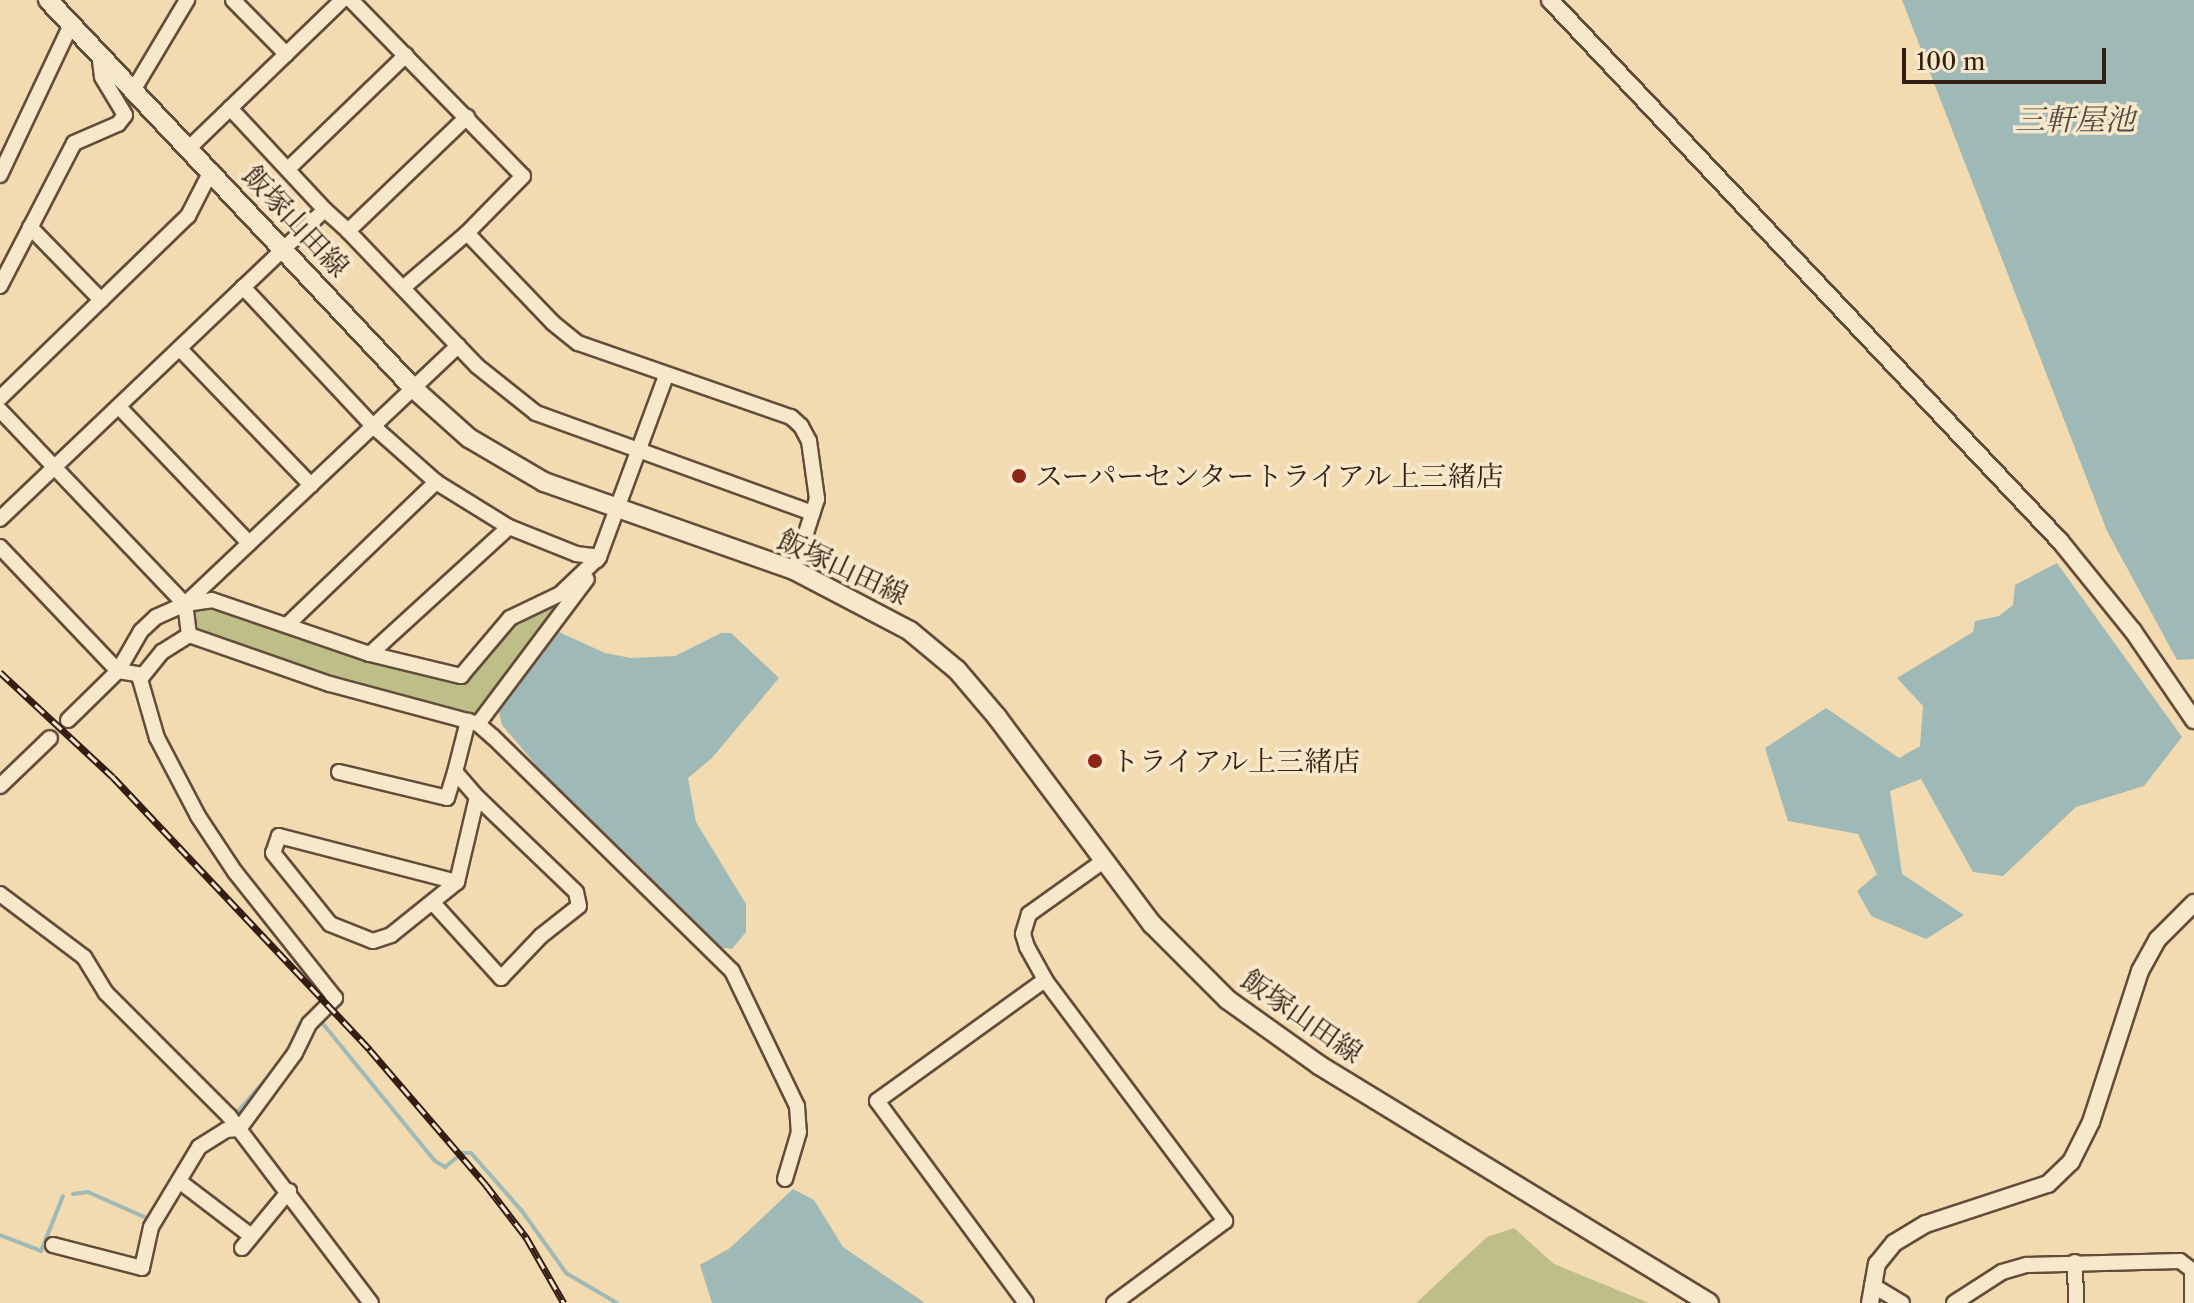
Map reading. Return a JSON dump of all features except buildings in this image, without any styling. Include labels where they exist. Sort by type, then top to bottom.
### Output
[{"type":"main road","name":"飯塚山田線","points":[[62,10],[413,388],[501,460],[617,510],[794,570],[910,631],[957,670],[997,717],[1102,862],[1162,936],[1228,1000],[1319,1065],[1709,1303]]},
{"type":"street","points":[[134,89],[187,0]]},
{"type":"street","points":[[233,0],[286,54]]},
{"type":"street","points":[[189,148],[342,0]]},
{"type":"street","points":[[351,0],[523,176],[467,233],[404,287]]},
{"type":"street","points":[[1550,0],[2060,541],[2133,631],[2194,720]]},
{"type":"street","points":[[0,175],[62,10]]},
{"type":"street","points":[[0,286],[74,143],[118,124],[125,115],[102,77],[99,52]]},
{"type":"street","points":[[288,169],[406,55]]},
{"type":"street","points":[[230,108],[458,346],[536,413],[813,513]]},
{"type":"street","points":[[348,231],[467,117]]},
{"type":"street","points":[[0,398],[188,216],[211,171]]},
{"type":"street","points":[[0,519],[325,210]]},
{"type":"street","points":[[30,227],[101,300]]},
{"type":"street","points":[[467,233],[578,343],[791,417],[809,441],[817,499],[794,570]]},
{"type":"street","points":[[243,287],[373,426],[436,482],[509,527],[576,554],[599,557]]},
{"type":"street","points":[[68,720],[118,671],[141,631],[185,604],[458,346]]},
{"type":"street","points":[[180,349],[311,485]]},
{"type":"street","points":[[339,772],[447,798],[473,723],[599,557],[666,376]]},
{"type":"street","points":[[120,408],[249,543]]},
{"type":"street","points":[[0,410],[185,604],[189,635]]},
{"type":"street","points":[[287,625],[436,482]]},
{"type":"street","points":[[370,654],[509,527]]},
{"type":"street","points":[[0,547],[118,671],[142,675]]},
{"type":"street","points":[[185,604],[212,600],[370,654],[461,676],[510,618],[560,594],[599,557]]},
{"type":"street","points":[[189,635],[330,684],[473,723],[732,971],[797,1106],[799,1132],[785,1179]]},
{"type":"street","points":[[142,675],[162,652],[189,635]]},
{"type":"street","points":[[53,1245],[142,1268],[151,1227],[199,1147],[234,1122],[335,998],[332,990],[235,872],[198,816],[157,738],[142,675]]},
{"type":"street","points":[[0,786],[50,738]]},
{"type":"street","points":[[434,904],[501,978],[541,936],[579,906],[576,892],[455,772]]},
{"type":"street","points":[[457,882],[279,836],[273,853],[330,924],[373,941],[391,935],[434,904],[457,882],[477,797]]},
{"type":"street","points":[[1102,862],[1029,914],[1023,934],[1045,980],[1225,1221],[1114,1303]]},
{"type":"street","points":[[0,894],[84,957],[106,993],[234,1122],[371,1303]]},
{"type":"street","points":[[1870,1303],[1877,1264],[1894,1243],[1926,1224],[2048,1184],[2071,1162],[2091,1122],[2140,971],[2158,939],[2194,903]]},
{"type":"street","points":[[1026,1303],[877,1101],[1045,980]]},
{"type":"street","points":[[179,1181],[250,1235]]},
{"type":"street","points":[[242,1248],[289,1191]]},
{"type":"street","points":[[1954,1303],[2002,1272],[2075,1262],[2180,1261],[2192,1270],[2192,1303]]},
{"type":"street","points":[[2075,1262],[2076,1303]]},
{"type":"street","points":[[1872,1285],[1902,1303]]},
{"type":"green space","points":[[203,604],[460,683],[511,622],[551,604],[557,609],[481,713],[469,717],[330,679],[199,632],[191,609]]},
{"type":"green space","points":[[1514,1228],[1554,1264],[1649,1303],[1416,1303],[1487,1237]]},
{"type":"water","name":"三軒屋池","points":[[1902,0],[2194,0],[2194,659],[2177,660],[2107,531]]},
{"type":"water","points":[[2057,563],[2182,737],[2144,786],[2076,807],[2003,876],[1973,872],[1921,779],[1890,791],[1902,874],[1964,915],[1926,939],[1871,916],[1857,891],[1877,874],[1858,834],[1788,821],[1765,748],[1826,708],[1899,758],[1920,746],[1923,706],[1897,678],[1973,632],[1975,621],[1999,616],[2013,605],[2015,585]]},
{"type":"water","points":[[559,632],[605,653],[631,658],[675,656],[721,633],[731,633],[779,678],[712,758],[688,778],[696,822],[746,904],[746,932],[732,949],[716,947],[667,904],[644,871],[558,791],[502,725],[499,712]]},
{"type":"water","points":[[793,1189],[814,1200],[843,1247],[925,1303],[712,1303],[700,1265],[730,1248]]},
{"type":"waterway","points":[[284,1058],[300,1023],[313,1014]]},
{"type":"waterway","points":[[319,1019],[435,1161],[445,1167],[456,1158]]},
{"type":"waterway","points":[[234,1116],[273,1071]]},
{"type":"waterway","points":[[463,1153],[471,1153],[522,1211],[566,1273],[617,1303]]},
{"type":"waterway","points":[[73,1194],[88,1192],[149,1219]]},
{"type":"waterway","points":[[0,1235],[41,1251],[63,1196]]},
{"type":"railway","points":[[0,672],[113,777],[370,1050],[486,1185],[526,1237],[564,1303]]},
{"type":"place","name":"スーパーセンタートライアル上三緒店","points":[[1019,476]]},
{"type":"place","name":"トライアル上三緒店","points":[[1095,761]]}]
